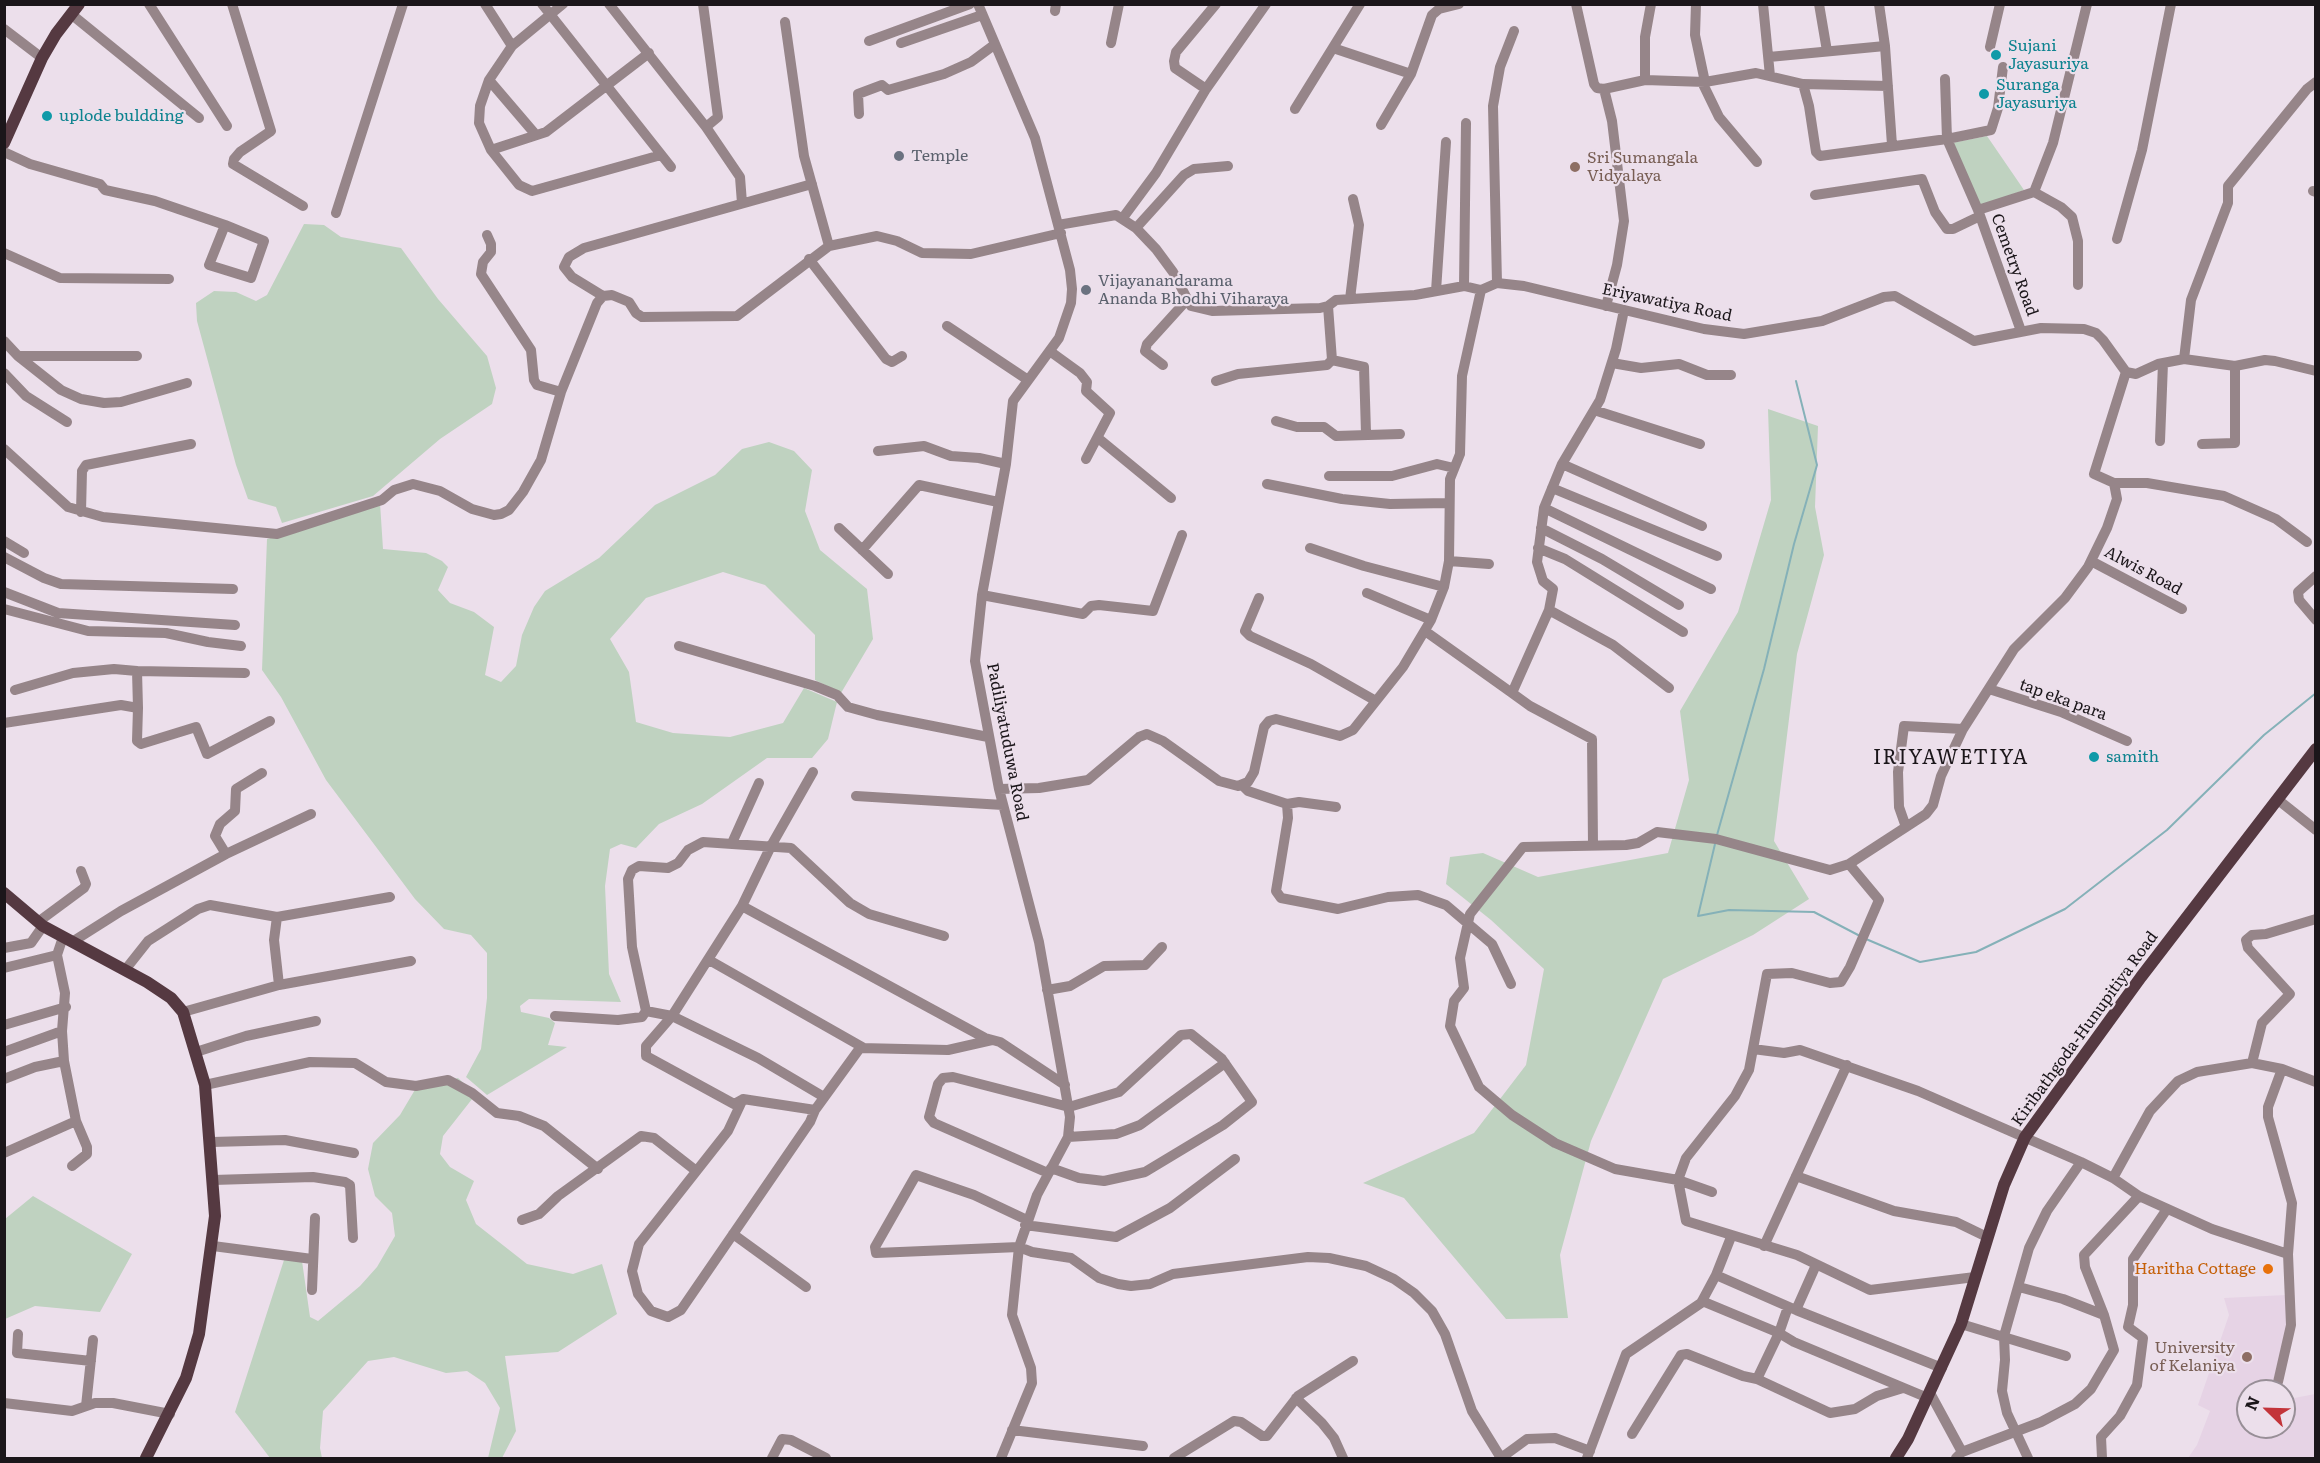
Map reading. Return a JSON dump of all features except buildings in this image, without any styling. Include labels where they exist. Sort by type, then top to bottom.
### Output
[{"type":"main road","points":[[4,143],[42,58],[75,8]]},
{"type":"main road","name":"Kiribathgoda-Hunupitiya Road","points":[[1896,1458],[1929,1396],[1961,1324],[2004,1185],[2025,1137],[2148,968],[2316,749]]},
{"type":"main road","points":[[5,895],[40,924],[171,998],[183,1012],[205,1085],[212,1142],[213,1246],[200,1334],[186,1378],[146,1458]]},
{"type":"street","points":[[149,4],[227,126]]},
{"type":"street","points":[[232,4],[271,131],[240,152],[233,164],[303,206]]},
{"type":"street","points":[[336,213],[403,4]]},
{"type":"street","points":[[485,4],[512,45]]},
{"type":"street","points":[[542,4],[671,167]]},
{"type":"street","points":[[563,4],[512,45],[489,80],[480,106],[479,123],[491,150],[519,185],[532,191],[661,155]]},
{"type":"street","points":[[703,4],[718,117],[706,127]]},
{"type":"street","points":[[868,41],[970,4]]},
{"type":"street","points":[[1111,43],[1119,4]]},
{"type":"street","points":[[1206,89],[1175,68],[1174,61],[1176,52],[1216,4]]},
{"type":"street","points":[[1122,219],[1156,173],[1206,89],[1266,4]]},
{"type":"street","points":[[1295,110],[1360,4]]},
{"type":"street","points":[[1381,125],[1411,75],[1432,15],[1439,9],[1459,4]]},
{"type":"street","points":[[1576,4],[1594,84],[1597,88],[1604,89],[1645,80],[1703,82],[1756,73],[1803,84],[1888,86]]},
{"type":"street","points":[[1645,80],[1645,37],[1652,4]]},
{"type":"street","points":[[1696,4],[1695,35],[1703,82],[1719,117],[1757,162]]},
{"type":"street","points":[[1763,4],[1770,76]]},
{"type":"street","points":[[1819,4],[1827,51]]},
{"type":"street","points":[[1879,4],[1885,46],[1892,144]]},
{"type":"street","points":[[1990,47],[2001,4]]},
{"type":"street","points":[[2078,285],[2079,241],[2072,217],[2061,207],[2034,192],[2053,143],[2087,4]]},
{"type":"street","points":[[2116,239],[2142,150],[2170,4]]},
{"type":"street","points":[[611,5],[706,127],[740,177],[742,203]]},
{"type":"street","points":[[75,8],[199,118]]},
{"type":"street","points":[[901,43],[980,10]]},
{"type":"street","name":"Padiliyatuduwa Road","points":[[980,10],[1027,117],[1070,270],[1071,303],[1052,352],[1013,401],[1006,464],[982,595],[975,661],[999,789],[1039,942],[1069,1107],[1068,1137],[1049,1171],[1026,1222],[1019,1247],[1012,1315],[1032,1374],[1028,1396],[1001,1458]]},
{"type":"street","points":[[785,22],[804,156],[829,246]]},
{"type":"street","points":[[4,29],[42,58]]},
{"type":"street","points":[[812,184],[584,248],[568,257],[564,267],[572,277],[603,296],[612,295],[629,302],[642,318],[737,316],[829,246],[877,236],[897,241],[922,253],[971,254],[1116,215],[1136,228],[1173,272],[1186,301],[1191,306],[1212,311],[1328,306],[1336,300],[1415,295],[1464,286],[1481,290],[1497,283],[1493,209],[1493,106],[1500,67],[1514,31]]},
{"type":"street","points":[[859,114],[858,94],[882,85],[888,90],[944,74],[971,62],[994,45]]},
{"type":"street","points":[[1769,57],[1885,46]]},
{"type":"street","points":[[1333,48],[1411,75]]},
{"type":"street","points":[[491,150],[546,132],[649,53]]},
{"type":"street","points":[[1803,84],[1816,152],[1820,156],[1892,144],[1947,139],[1991,130],[1998,108],[2003,67]]},
{"type":"street","name":"Cemetry Road","points":[[1945,79],[1947,139],[1979,213],[2021,331]]},
{"type":"street","points":[[489,80],[536,135]]},
{"type":"street","points":[[2184,359],[2191,300],[2228,202],[2228,186],[2307,89],[2316,82]]},
{"type":"street","points":[[1604,89],[1612,121],[1623,222],[1617,265],[1606,306]]},
{"type":"street","points":[[1464,286],[1466,123]]},
{"type":"street","points":[[1436,291],[1446,142]]},
{"type":"street","points":[[4,152],[30,164],[100,184],[105,190],[154,201],[225,225],[264,241],[251,278],[209,265],[225,225]]},
{"type":"street","points":[[1136,228],[1184,175],[1194,169],[1228,166]]},
{"type":"street","points":[[1815,195],[1922,179],[1935,212],[1947,229],[1953,229],[1979,213]]},
{"type":"street","name":"Cemetry Road","points":[[1979,213],[2034,192]]},
{"type":"street","points":[[1350,299],[1359,225],[1353,199]]},
{"type":"street","points":[[487,235],[492,244],[491,252],[483,262],[481,274],[531,350],[534,381],[537,385],[561,392]]},
{"type":"street","points":[[4,252],[60,278],[169,279]]},
{"type":"street","points":[[809,259],[886,359],[892,362],[902,356]]},
{"type":"street","name":"Eriyawatiya Road","points":[[1497,283],[1524,286],[1704,329],[1744,334],[1822,321],[1884,297],[1895,296],[1974,341],[2021,331],[2084,329],[2096,333],[2126,372]]},
{"type":"street","points":[[1242,785],[1248,782],[1254,772],[1264,727],[1269,721],[1276,719],[1340,736],[1353,730],[1402,667],[1431,620],[1444,587],[1449,561],[1448,503],[1450,479],[1460,454],[1462,376],[1481,290]]},
{"type":"street","points":[[4,450],[68,507],[81,512],[277,534],[382,500],[394,490],[412,484],[440,492],[472,508],[494,515],[501,514],[509,510],[524,492],[541,460],[561,392],[597,303],[603,296]]},
{"type":"street","points":[[1163,365],[1145,351],[1147,344],[1186,301]]},
{"type":"street","points":[[1216,381],[1238,374],[1327,365],[1332,360],[1328,306]]},
{"type":"street","points":[[1512,693],[1549,610],[1553,590],[1544,580],[1537,562],[1544,508],[1562,464],[1594,410],[1612,363],[1624,310]]},
{"type":"street","points":[[947,326],[1028,380]]},
{"type":"street","points":[[4,340],[18,356],[61,390],[81,399],[104,403],[121,402],[187,383]]},
{"type":"street","points":[[1052,352],[1080,373],[1087,382],[1086,391],[1110,413],[1086,459]]},
{"type":"street","points":[[18,356],[137,356]]},
{"type":"street","points":[[2307,542],[2276,519],[2224,496],[2147,483],[2114,483],[2094,474],[2126,372],[2136,374],[2163,363],[2184,359],[2235,366],[2265,360],[2316,371]]},
{"type":"street","points":[[1332,360],[1364,367],[1366,434]]},
{"type":"street","points":[[1612,363],[1641,368],[1679,364],[1707,375],[1731,375]]},
{"type":"street","points":[[2160,441],[2163,363]]},
{"type":"street","points":[[2202,444],[2235,443],[2235,366]]},
{"type":"street","points":[[4,373],[26,396],[67,422]]},
{"type":"street","points":[[1594,410],[1700,444]]},
{"type":"street","points":[[1276,421],[1297,427],[1324,427],[1336,436],[1400,434]]},
{"type":"street","points":[[1098,438],[1171,498]]},
{"type":"street","points":[[81,512],[82,471],[86,465],[191,444]]},
{"type":"street","points":[[878,451],[924,446],[951,456],[979,458],[1006,464]]},
{"type":"street","points":[[1329,477],[1407,474],[1437,464],[1454,468]]},
{"type":"street","points":[[1562,464],[1702,526]]},
{"type":"street","points":[[1712,1192],[1678,1180],[1616,1169],[1556,1143],[1512,1115],[1479,1087],[1450,1026],[1454,1000],[1464,987],[1460,958],[1470,914],[1523,847],[1638,843],[1657,832],[1716,839],[1830,870],[1849,864],[1926,814],[1933,805],[1941,776],[1963,729],[2014,649],[2065,598],[2091,561],[2107,528],[2117,499],[2114,483]]},
{"type":"street","points":[[1267,484],[1342,499],[1381,503],[1448,503]]},
{"type":"street","points":[[862,550],[919,485],[998,502]]},
{"type":"street","points":[[1552,488],[1717,556]]},
{"type":"street","points":[[1544,508],[1711,589]]},
{"type":"street","points":[[839,528],[888,574]]},
{"type":"street","points":[[1541,528],[1602,559],[1680,605]]},
{"type":"street","points":[[982,595],[1083,614],[1091,606],[1099,605],[1154,611],[1182,535]]},
{"type":"street","points":[[4,541],[24,553]]},
{"type":"street","points":[[1310,548],[1364,566],[1444,587]]},
{"type":"street","points":[[1538,548],[1565,560],[1683,632]]},
{"type":"street","points":[[4,557],[44,578],[61,584],[233,589]]},
{"type":"street","points":[[1449,561],[1489,564]]},
{"type":"street","name":"Alwis Road","points":[[2091,561],[2182,609]]},
{"type":"street","points":[[2316,576],[2298,592],[2299,600],[2316,620]]},
{"type":"street","points":[[4,592],[58,613],[235,626]]},
{"type":"street","points":[[1367,593],[1431,620]]},
{"type":"street","points":[[1259,598],[1245,631],[1250,636],[1311,664],[1376,701]]},
{"type":"street","points":[[4,609],[88,631],[166,633],[208,642],[242,645]]},
{"type":"street","points":[[1549,610],[1613,645],[1669,688]]},
{"type":"street","points":[[1425,631],[1530,706],[1592,739],[1593,845]]},
{"type":"street","points":[[679,646],[815,686],[837,695],[848,707],[877,716],[988,737]]},
{"type":"street","points":[[15,690],[73,673],[114,669],[244,673]]},
{"type":"street","points":[[137,671],[137,741],[141,744],[196,728],[207,754],[270,721]]},
{"type":"street","name":"tap eka para","points":[[1989,689],[2061,712],[2127,741]]},
{"type":"street","points":[[4,723],[121,705],[138,708]]},
{"type":"street","points":[[1906,827],[1899,807],[1898,772],[1904,726],[1963,729]]},
{"type":"street","points":[[999,789],[1039,788],[1088,780],[1139,737],[1147,734],[1163,741],[1219,781],[1242,785],[1248,791],[1287,804],[1299,802],[1336,807]]},
{"type":"street","points":[[813,772],[771,846],[742,906],[672,1016],[646,1046],[646,1056],[734,1104],[743,1099],[815,1110]]},
{"type":"street","points":[[226,854],[215,836],[220,824],[235,811],[236,789],[262,773]]},
{"type":"street","points":[[732,843],[759,783]]},
{"type":"street","points":[[856,796],[1003,805]]},
{"type":"street","points":[[2277,799],[2316,830]]},
{"type":"street","points":[[1287,804],[1288,818],[1276,891],[1281,898],[1338,909],[1388,897],[1418,895],[1446,905],[1492,945],[1511,984]]},
{"type":"street","points":[[4,968],[57,955],[68,940],[226,854],[311,814]]},
{"type":"street","points":[[555,1016],[618,1020],[642,1017],[646,1011],[632,947],[628,879],[632,870],[639,866],[668,868],[678,862],[688,850],[703,842],[791,848],[850,903],[869,914],[944,936]]},
{"type":"street","points":[[1849,864],[1879,900],[1850,967],[1841,982],[1830,983],[1792,973],[1767,974],[1749,1070],[1735,1096],[1686,1158],[1678,1180],[1686,1221],[1731,1237],[1759,1242],[1764,1246],[1797,1255],[1870,1290],[1975,1277]]},
{"type":"street","points":[[4,948],[31,943],[40,924],[84,888],[86,884],[81,872]]},
{"type":"street","points":[[125,970],[148,941],[198,909],[210,905],[278,916],[390,897]]},
{"type":"street","points":[[742,906],[992,1040],[1000,1042],[1065,1085]]},
{"type":"street","points":[[278,916],[274,940],[279,985]]},
{"type":"street","points":[[2252,1063],[2262,1023],[2290,994],[2248,948],[2246,940],[2252,935],[2266,934],[2316,919]]},
{"type":"street","points":[[1047,990],[1070,986],[1104,966],[1145,965],[1161,947]]},
{"type":"street","points":[[57,955],[66,1007],[62,1031],[64,1061],[76,1121],[87,1154],[72,1166]]},
{"type":"street","points":[[709,960],[864,1048]]},
{"type":"street","points":[[183,1012],[279,985],[411,961]]},
{"type":"street","points":[[4,1025],[66,1007]]},
{"type":"street","points":[[646,1011],[672,1016],[758,1058],[824,1097]]},
{"type":"street","points":[[196,1052],[246,1036],[316,1021]]},
{"type":"street","points":[[4,1052],[62,1031]]},
{"type":"street","points":[[1191,1034],[1200,1038],[1225,1063],[1252,1102],[1224,1125],[1145,1172],[1113,1181],[1079,1178],[1049,1171],[934,1123],[929,1117],[938,1084],[943,1078],[953,1077],[1069,1107],[1119,1092],[1181,1035],[1191,1034]]},
{"type":"street","points":[[743,1099],[728,1131],[639,1244],[632,1271],[638,1294],[651,1311],[668,1317],[681,1310],[810,1122],[815,1110],[860,1048],[948,1050],[992,1040]]},
{"type":"street","points":[[1753,1049],[1784,1053],[1800,1050],[1918,1091],[2081,1162],[2112,1178],[2139,1196],[2212,1229],[2288,1254]]},
{"type":"street","points":[[4,1079],[35,1067],[64,1061]]},
{"type":"street","points":[[205,1085],[310,1062],[355,1063],[386,1082],[416,1086],[448,1080],[472,1093],[497,1113],[519,1116],[544,1126],[598,1168]]},
{"type":"street","points":[[1068,1137],[1116,1134],[1140,1125],[1225,1063]]},
{"type":"street","points":[[2112,1178],[2150,1111],[2178,1081],[2197,1072],[2252,1063],[2282,1069],[2316,1082]]},
{"type":"street","points":[[1764,1246],[1848,1065]]},
{"type":"street","points":[[2279,1379],[2291,1325],[2288,1254],[2292,1203],[2268,1117],[2268,1107],[2282,1069]]},
{"type":"street","points":[[4,1153],[76,1121]]},
{"type":"street","points":[[522,1220],[539,1214],[558,1196],[641,1136],[654,1138],[695,1170]]},
{"type":"street","points":[[212,1142],[285,1140],[354,1154]]},
{"type":"street","points":[[1234,1159],[1170,1208],[1116,1237],[1026,1222],[974,1195],[916,1175],[875,1247],[876,1253],[1019,1247],[1032,1252],[1071,1258],[1099,1278],[1131,1286],[1150,1284],[1173,1274],[1308,1257],[1329,1258],[1366,1266],[1394,1279],[1414,1293],[1431,1311],[1445,1334],[1472,1411],[1501,1458],[1527,1439],[1554,1438],[1588,1454],[1626,1354],[1702,1301],[1716,1275],[1731,1237]]},
{"type":"street","points":[[2028,1458],[2007,1413],[2001,1391],[2005,1360],[2004,1336],[2030,1248],[2047,1211],[2081,1162]]},
{"type":"street","points":[[213,1180],[313,1176],[345,1182],[350,1185],[353,1238]]},
{"type":"street","points":[[1796,1176],[1894,1211],[1956,1222],[1988,1237]]},
{"type":"street","points":[[1702,1301],[1903,1388],[1929,1396],[1959,1455],[2041,1422],[2075,1404],[2091,1389],[2114,1350],[2104,1315],[2085,1267],[2084,1255],[2139,1196]]},
{"type":"street","points":[[2103,1458],[2101,1437],[2120,1416],[2137,1385],[2143,1338],[2128,1327],[2133,1305],[2133,1259],[2167,1209]]},
{"type":"street","points":[[312,1290],[315,1218]]},
{"type":"street","points":[[733,1234],[806,1287]]},
{"type":"street","points":[[213,1246],[312,1259]]},
{"type":"street","points":[[1757,1378],[1816,1265]]},
{"type":"street","points":[[1716,1275],[1792,1309],[1942,1368]]},
{"type":"street","points":[[2019,1287],[2104,1315]]},
{"type":"street","points":[[1961,1324],[2066,1356]]},
{"type":"street","points":[[18,1334],[17,1353],[91,1361]]},
{"type":"street","points":[[86,1406],[93,1340]]},
{"type":"street","points":[[1632,1434],[1681,1355],[1687,1354],[1743,1376],[1757,1378],[1830,1413],[1855,1409],[1877,1396],[1903,1388]]},
{"type":"street","points":[[1174,1458],[1234,1421],[1241,1422],[1262,1436],[1268,1436],[1296,1398],[1353,1361]]},
{"type":"street","points":[[1296,1398],[1334,1438],[1343,1458]]},
{"type":"street","points":[[4,1403],[72,1411],[86,1406],[113,1403],[170,1414]]},
{"type":"street","points":[[1012,1430],[1143,1446]]},
{"type":"street","points":[[772,1458],[782,1439],[791,1440],[826,1458]]},
{"type":"shaded area","name":"University of Kelaniya","points":[[2286,1295],[2287,1324],[2274,1379],[2236,1379],[2236,1439],[2296,1439],[2296,1398],[2315,1394],[2315,1458],[2188,1458],[2197,1445],[2210,1411],[2198,1405],[2229,1315],[2224,1298]]},
{"type":"green space","points":[[1987,136],[2024,190],[1981,206],[1952,143]]},
{"type":"green space","points":[[304,224],[324,225],[341,237],[401,248],[438,299],[487,356],[496,388],[492,404],[440,439],[373,496],[282,523],[276,507],[248,499],[236,465],[197,321],[196,303],[214,291],[236,292],[256,301],[267,295]]},
{"type":"green space","points":[[1768,409],[1818,426],[1815,507],[1824,555],[1797,654],[1774,841],[1809,899],[1753,935],[1663,979],[1591,1141],[1560,1255],[1568,1318],[1506,1319],[1404,1198],[1363,1183],[1474,1133],[1526,1065],[1544,969],[1491,920],[1446,884],[1450,857],[1483,853],[1538,877],[1668,853],[1689,780],[1680,711],[1738,612],[1771,500]]},
{"type":"green space","points":[[769,442],[794,451],[812,470],[805,511],[820,550],[867,589],[873,639],[841,693],[815,680],[815,635],[765,585],[723,572],[646,598],[610,639],[629,672],[636,722],[673,733],[730,737],[783,723],[804,688],[837,702],[828,739],[812,758],[767,758],[702,804],[659,824],[636,848],[621,844],[610,849],[605,886],[609,974],[621,1002],[529,999],[520,1006],[521,1012],[549,1018],[555,1023],[548,1045],[567,1047],[487,1095],[466,1077],[481,1049],[487,998],[487,953],[471,935],[444,929],[415,899],[326,780],[281,697],[262,670],[267,539],[380,503],[383,549],[426,553],[442,561],[448,567],[438,590],[450,603],[474,612],[494,627],[485,675],[501,682],[516,666],[522,635],[534,607],[545,591],[599,558],[655,505],[715,475],[742,449]]},
{"type":"green space","points":[[458,1078],[476,1094],[443,1136],[440,1154],[450,1167],[474,1181],[466,1200],[476,1224],[527,1264],[573,1274],[602,1264],[617,1314],[558,1352],[505,1356],[516,1431],[502,1458],[488,1458],[500,1408],[485,1383],[467,1371],[446,1373],[394,1357],[368,1361],[323,1411],[320,1448],[322,1458],[270,1458],[235,1412],[284,1260],[302,1261],[310,1317],[318,1321],[360,1286],[377,1267],[395,1236],[392,1213],[375,1196],[368,1169],[373,1143],[400,1115],[416,1088]]},
{"type":"green space","points":[[33,1196],[132,1254],[100,1312],[35,1306],[5,1319],[5,1219]]},
{"type":"waterway","points":[[1717,835],[1764,669],[1794,544],[1817,465],[1796,381]]},
{"type":"waterway","points":[[1866,939],[1920,962],[1976,952],[2065,909],[2167,830],[2264,735],[2316,693]]},
{"type":"waterway","points":[[1715,844],[1698,916],[1729,910],[1814,912],[1860,936]]},
{"type":"place","name":"Sujani Jayasuriya","points":[[1996,55]]},
{"type":"place","name":"Suranga Jayasuriya","points":[[1984,94]]},
{"type":"place","name":"uplode buldding","points":[[47,116]]},
{"type":"place","name":"Temple","points":[[899,156]]},
{"type":"place","name":"Sri Sumangala Vidyalaya","points":[[1575,167]]},
{"type":"place","name":"Vijayanandarama Ananda Bhodhi Viharaya","points":[[1086,290]]},
{"type":"place","name":"samith","points":[[2094,757]]},
{"type":"place","name":"Haritha Cottage","points":[[2268,1269]]},
{"type":"place","name":"University of Kelaniya","points":[[2247,1357]]},
{"type":"district","name":"IRIYAWETIYA","points":[[1951,758]]}]
